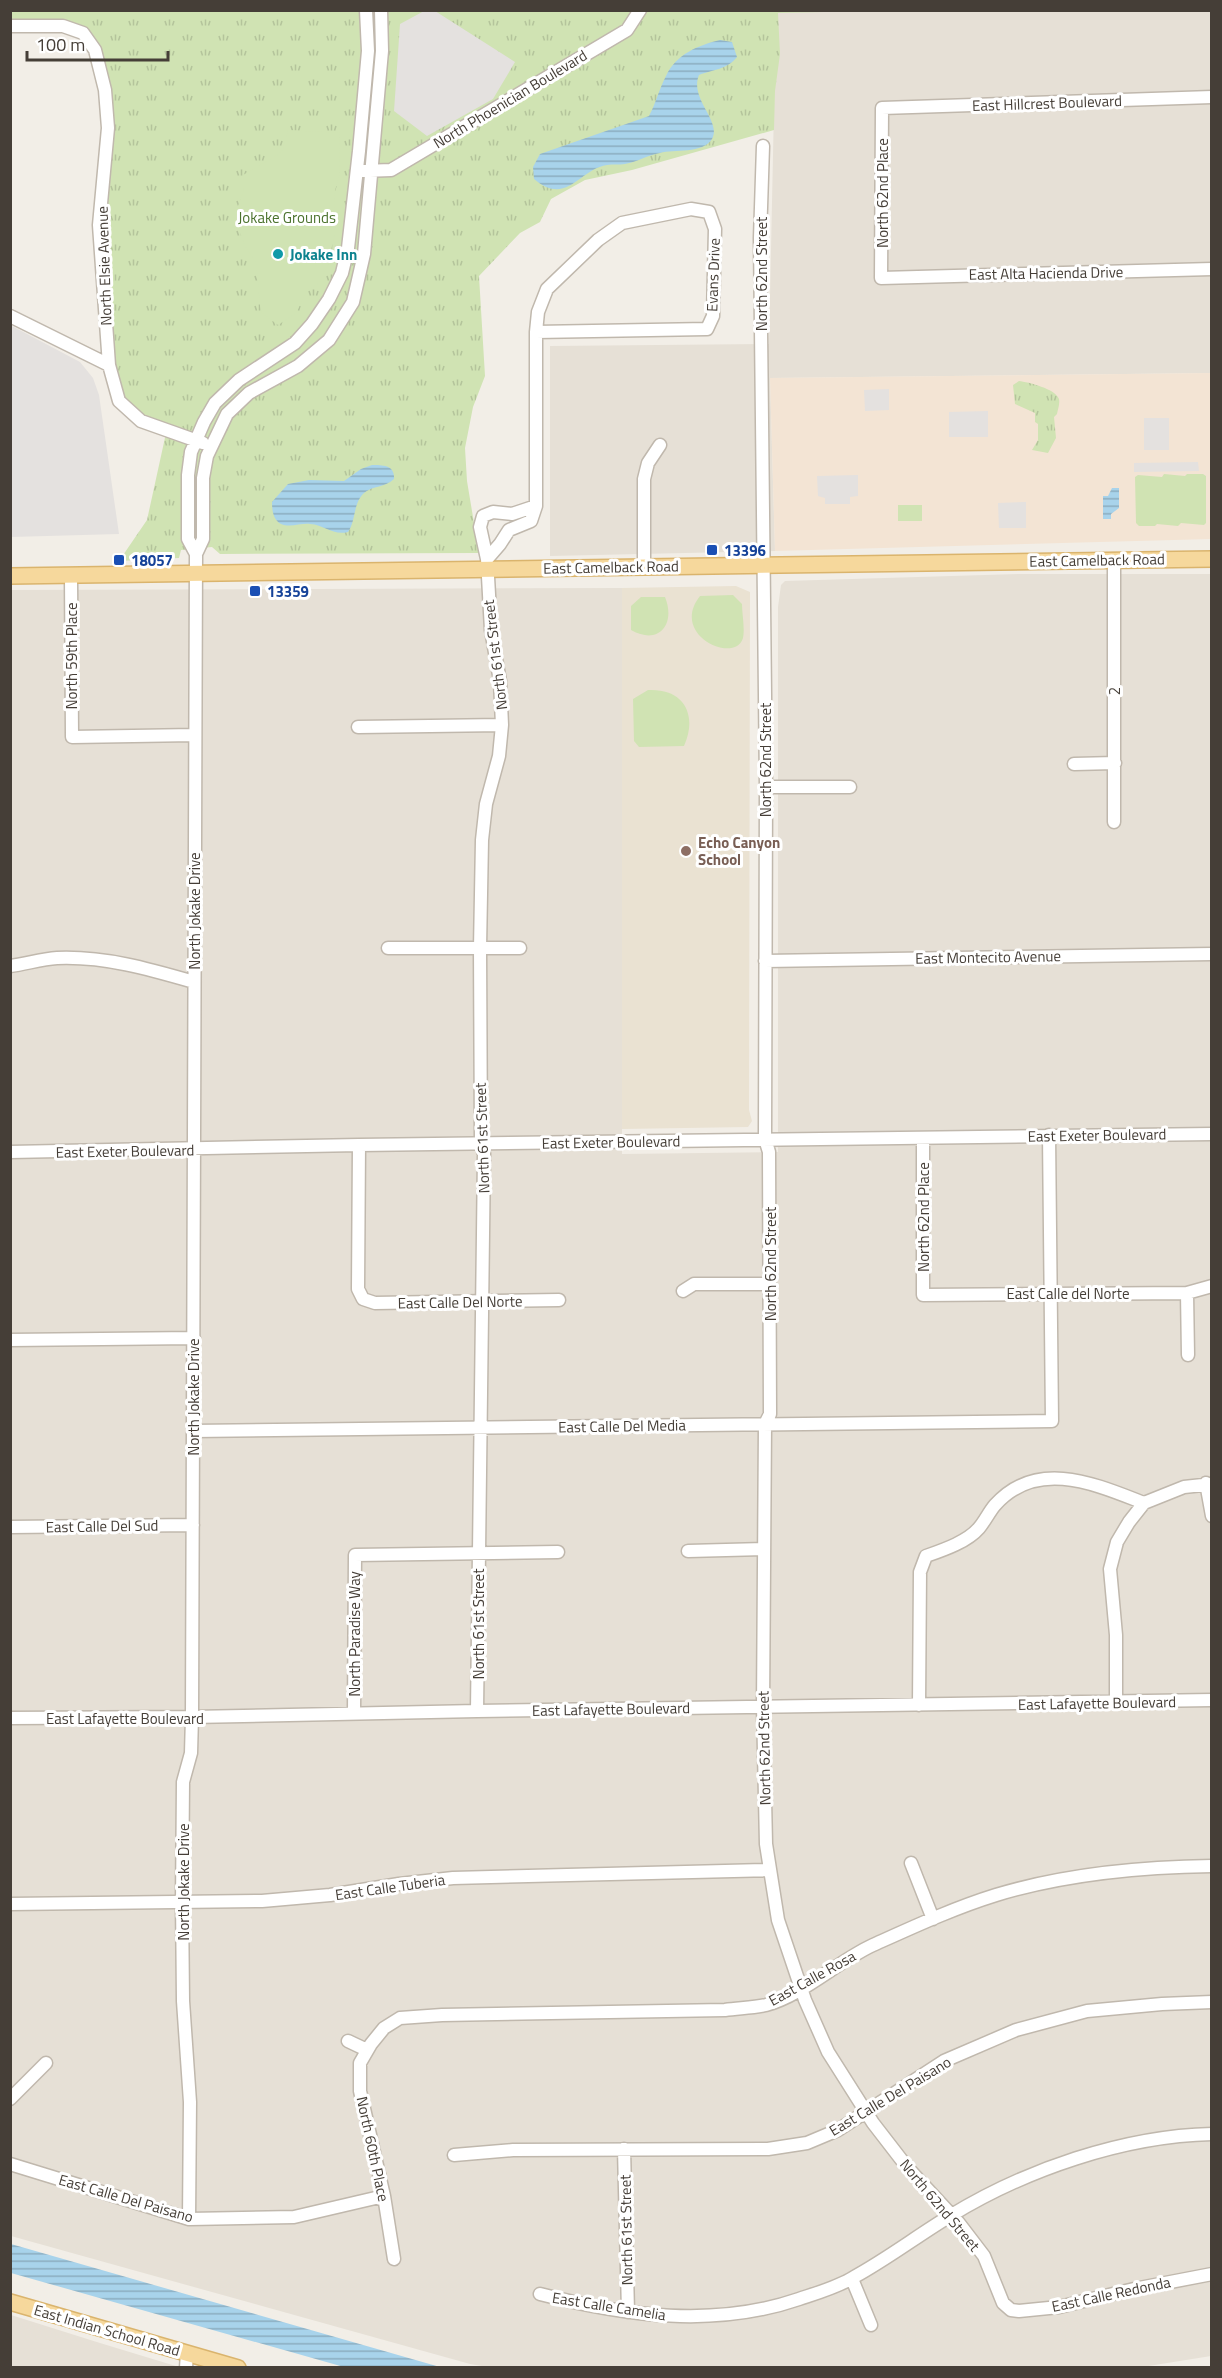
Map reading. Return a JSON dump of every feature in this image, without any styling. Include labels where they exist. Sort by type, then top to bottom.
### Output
[{"type":"main road","name":"East Camelback Road","points":[[10,576],[196,574],[487,564],[644,567],[1212,559]]},
{"type":"main road","name":"East Indian School Road","points":[[10,2302],[186,2360],[238,2367]]},
{"type":"street","points":[[196,554],[188,538],[191,452],[215,403],[239,380],[295,344],[329,299],[342,273],[348,248],[368,51],[366,10]]},
{"type":"street","points":[[196,574],[196,554],[203,538],[202,478],[210,446],[227,414],[249,393],[298,366],[329,340],[353,302],[364,254],[382,51],[381,10]]},
{"type":"street","name":"North Phoenician Boulevard","points":[[357,171],[391,170],[627,30],[640,10]]},
{"type":"street","name":"North Elsie Avenue","points":[[10,26],[63,26],[83,33],[95,50],[105,90],[108,128],[99,225],[109,364],[119,401],[141,421],[210,446]]},
{"type":"street","name":"East Hillcrest Boulevard","points":[[882,108],[1212,97]]},
{"type":"street","name":"North 62nd Place","points":[[881,278],[882,108]]},
{"type":"street","name":"North 62nd Street","points":[[763,146],[760,238],[766,787],[765,1139],[769,1152],[770,1284],[770,1414],[765,1424],[763,1707],[764,1816],[770,1870],[778,1920],[801,1989],[828,2052],[865,2111],[907,2167],[951,2215],[984,2256],[1003,2303],[1011,2310]]},
{"type":"street","name":"Evans Drive","points":[[536,332],[707,329],[714,316],[715,229],[709,212],[691,208],[622,223],[598,240],[547,290],[538,312],[536,332],[536,506]]},
{"type":"street","name":"East Alta Hacienda Drive","points":[[881,278],[1212,269]]},
{"type":"street","points":[[10,316],[109,364]]},
{"type":"street","points":[[644,567],[644,480],[648,463],[660,444]]},
{"type":"street","points":[[487,564],[480,527],[483,516],[493,512],[512,514],[536,506],[531,521],[509,530]]},
{"type":"street","points":[[487,564],[509,530],[510,522],[504,513]]},
{"type":"street","name":"2","points":[[1114,560],[1114,822]]},
{"type":"street","name":"North 61st Street","points":[[477,1711],[484,1154],[481,1144],[480,948],[483,831],[486,804],[499,756],[502,724],[502,701],[491,630],[487,564]]},
{"type":"street","name":"North Jokake Drive","points":[[189,2219],[190,2102],[183,2001],[182,1901],[183,1782],[191,1753],[192,1718],[196,574]]},
{"type":"street","name":"North 59th Place","points":[[71,576],[72,737],[194,735]]},
{"type":"street","points":[[358,727],[502,724]]},
{"type":"street","points":[[1074,764],[1114,763]]},
{"type":"street","points":[[766,787],[850,788]]},
{"type":"street","points":[[388,948],[520,948]]},
{"type":"street","name":"East Montecito Avenue","points":[[765,961],[1212,954]]},
{"type":"street","points":[[10,966],[56,958],[100,960],[143,967],[194,982]]},
{"type":"street","name":"East Exeter Boulevard","points":[[10,1152],[1212,1134]]},
{"type":"street","points":[[1049,1135],[1050,1293]]},
{"type":"street","name":"North 62nd Place","points":[[923,1138],[923,1295]]},
{"type":"street","name":"East Calle Del Norte","points":[[359,1145],[358,1289],[363,1299],[375,1304],[559,1300]]},
{"type":"street","points":[[683,1291],[694,1284],[770,1284]]},
{"type":"street","name":"East Calle del Norte","points":[[923,1295],[1187,1293],[1212,1286]]},
{"type":"street","name":"East Calle Del Media","points":[[193,1431],[1052,1421],[1050,1293]]},
{"type":"street","points":[[1187,1293],[1188,1355]]},
{"type":"street","points":[[10,1340],[194,1338]]},
{"type":"street","points":[[919,1705],[920,1572],[927,1556],[952,1546],[978,1530],[995,1505],[1015,1488],[1034,1479],[1062,1478],[1101,1486],[1144,1503]]},
{"type":"street","points":[[1116,1703],[1116,1635],[1110,1569],[1117,1542],[1144,1503],[1184,1487],[1209,1483],[1212,1516]]},
{"type":"street","name":"East Calle Del Sud","points":[[10,1527],[193,1525]]},
{"type":"street","points":[[688,1551],[764,1549]]},
{"type":"street","points":[[478,1553],[558,1552]]},
{"type":"street","name":"North Paradise Way","points":[[354,1713],[355,1555],[478,1553]]},
{"type":"street","name":"East Lafayette Boulevard","points":[[10,1718],[192,1718],[354,1713],[1212,1700]]},
{"type":"street","points":[[911,1863],[933,1919]]},
{"type":"street","name":"East Calle Rosa","points":[[400,2018],[442,2015],[725,2010],[767,2005],[801,1989],[868,1948],[933,1919],[996,1895],[1064,1879],[1104,1873],[1212,1866]]},
{"type":"street","name":"East Calle Tuberia","points":[[10,1904],[262,1901],[453,1878],[770,1870]]},
{"type":"street","name":"East Calle Del Paisano","points":[[454,2156],[513,2150],[768,2149],[807,2143],[838,2130],[944,2061],[1016,2030],[1087,2011],[1212,2002]]},
{"type":"street","name":"North 60th Place","points":[[394,2259],[384,2196],[360,2091],[360,2063],[384,2028],[400,2018]]},
{"type":"street","points":[[348,2041],[367,2050]]},
{"type":"street","points":[[10,2099],[46,2063]]},
{"type":"street","name":"East Calle Camelia","points":[[540,2294],[628,2312],[688,2318],[749,2312],[798,2300],[852,2278],[951,2215],[1013,2182],[1067,2161],[1127,2144],[1212,2134]]},
{"type":"street","name":"North 61st Street","points":[[624,2149],[628,2312]]},
{"type":"street","name":"East Calle Del Paisano","points":[[10,2164],[189,2219],[294,2217],[384,2196]]},
{"type":"street","name":"East Calle Redonda","points":[[1011,2310],[1059,2307],[1212,2274]]},
{"type":"street","points":[[852,2278],[871,2325]]},
{"type":"shaded area","points":[[426,10],[435,11],[515,62],[493,99],[427,136],[394,111],[400,24]]},
{"type":"shaded area","points":[[870,10],[1211,11],[1211,373],[770,378],[775,551],[550,556],[550,346],[769,344],[776,13]]},
{"type":"shaded area","points":[[10,325],[80,362],[93,378],[99,395],[119,534],[11,537]]},
{"type":"shaded area","points":[[1211,373],[1211,539],[775,551],[770,378]]},
{"type":"shaded area","points":[[889,389],[889,410],[865,411],[864,390]]},
{"type":"shaded area","points":[[988,411],[988,437],[949,437],[949,412]]},
{"type":"shaded area","points":[[1144,418],[1169,418],[1169,450],[1144,450]]},
{"type":"shaded area","points":[[1198,462],[1199,471],[1134,472],[1134,463]]},
{"type":"shaded area","points":[[858,475],[858,496],[850,497],[850,504],[825,504],[825,498],[818,496],[817,476]]},
{"type":"shaded area","points":[[1026,502],[1026,528],[999,528],[998,503]]},
{"type":"shaded area","points":[[1020,574],[1211,574],[1211,2356],[1136,2368],[488,2367],[470,2364],[11,2236],[10,590],[622,588],[622,1154],[778,1152],[778,607],[781,585],[785,581]]},
{"type":"shaded area","name":"Echo Canyon School","points":[[736,586],[750,592],[749,1110],[752,1121],[748,1127],[622,1129],[622,588]]},
{"type":"shaded area","points":[[11,2315],[100,2343],[179,2367],[11,2367]]},
{"type":"green space","points":[[10,11],[870,11],[778,13],[780,54],[775,91],[774,130],[632,170],[585,180],[551,199],[540,222],[520,233],[479,276],[485,376],[473,407],[465,448],[467,481],[479,553],[220,554],[212,547],[181,550],[179,558],[119,561],[147,520],[168,424],[143,415],[128,402],[122,392],[114,362],[110,281],[104,235],[112,128],[86,30],[11,21]]},
{"type":"green space","name":"Jokake Grounds","points":[[288,130],[340,133],[339,177],[334,194],[336,227],[328,265],[319,283],[307,291],[296,313],[278,325],[262,313],[256,262],[245,246],[236,212],[244,189],[243,175],[279,154],[283,149]]},
{"type":"green space","points":[[1019,381],[1047,389],[1059,399],[1057,414],[1054,417],[1056,438],[1048,453],[1032,450],[1038,440],[1038,424],[1035,422],[1035,413],[1015,404],[1013,385]]},
{"type":"green space","points":[[1164,474],[1185,476],[1203,474],[1206,476],[1206,523],[1204,525],[1181,523],[1178,526],[1157,524],[1139,526],[1136,523],[1135,477],[1138,475],[1162,477]]},
{"type":"green space","points":[[898,505],[922,505],[922,521],[898,521]]},
{"type":"green space","points":[[733,595],[742,604],[743,638],[738,646],[718,647],[707,642],[698,634],[693,623],[693,610],[700,596]]},
{"type":"green space","points":[[641,597],[665,597],[668,616],[663,630],[657,634],[641,634],[631,630],[631,606]]},
{"type":"green space","points":[[648,690],[671,694],[685,706],[689,724],[684,746],[639,747],[634,741],[633,699]]},
{"type":"water","points":[[720,40],[732,42],[737,57],[724,67],[699,75],[698,93],[710,117],[714,132],[708,144],[695,149],[660,153],[629,163],[597,168],[564,188],[545,187],[534,179],[533,167],[540,154],[649,116],[670,68],[682,56],[696,48]]},
{"type":"water","points":[[372,465],[390,468],[394,479],[371,489],[360,497],[348,532],[338,533],[310,524],[284,525],[275,517],[272,502],[288,484],[309,480],[344,481],[361,469]]},
{"type":"water","points":[[1112,488],[1119,488],[1119,508],[1111,514],[1111,519],[1103,519],[1103,496],[1108,496]]},
{"type":"water","points":[[11,2244],[440,2367],[344,2367],[11,2273]]},
{"type":"place","name":"Jokake Inn","points":[[278,254]]},
{"type":"place","name":"13396","points":[[712,550]]},
{"type":"place","name":"18057","points":[[119,560]]},
{"type":"place","name":"13359","points":[[255,591]]},
{"type":"place","name":"Echo Canyon School","points":[[686,851]]}]
